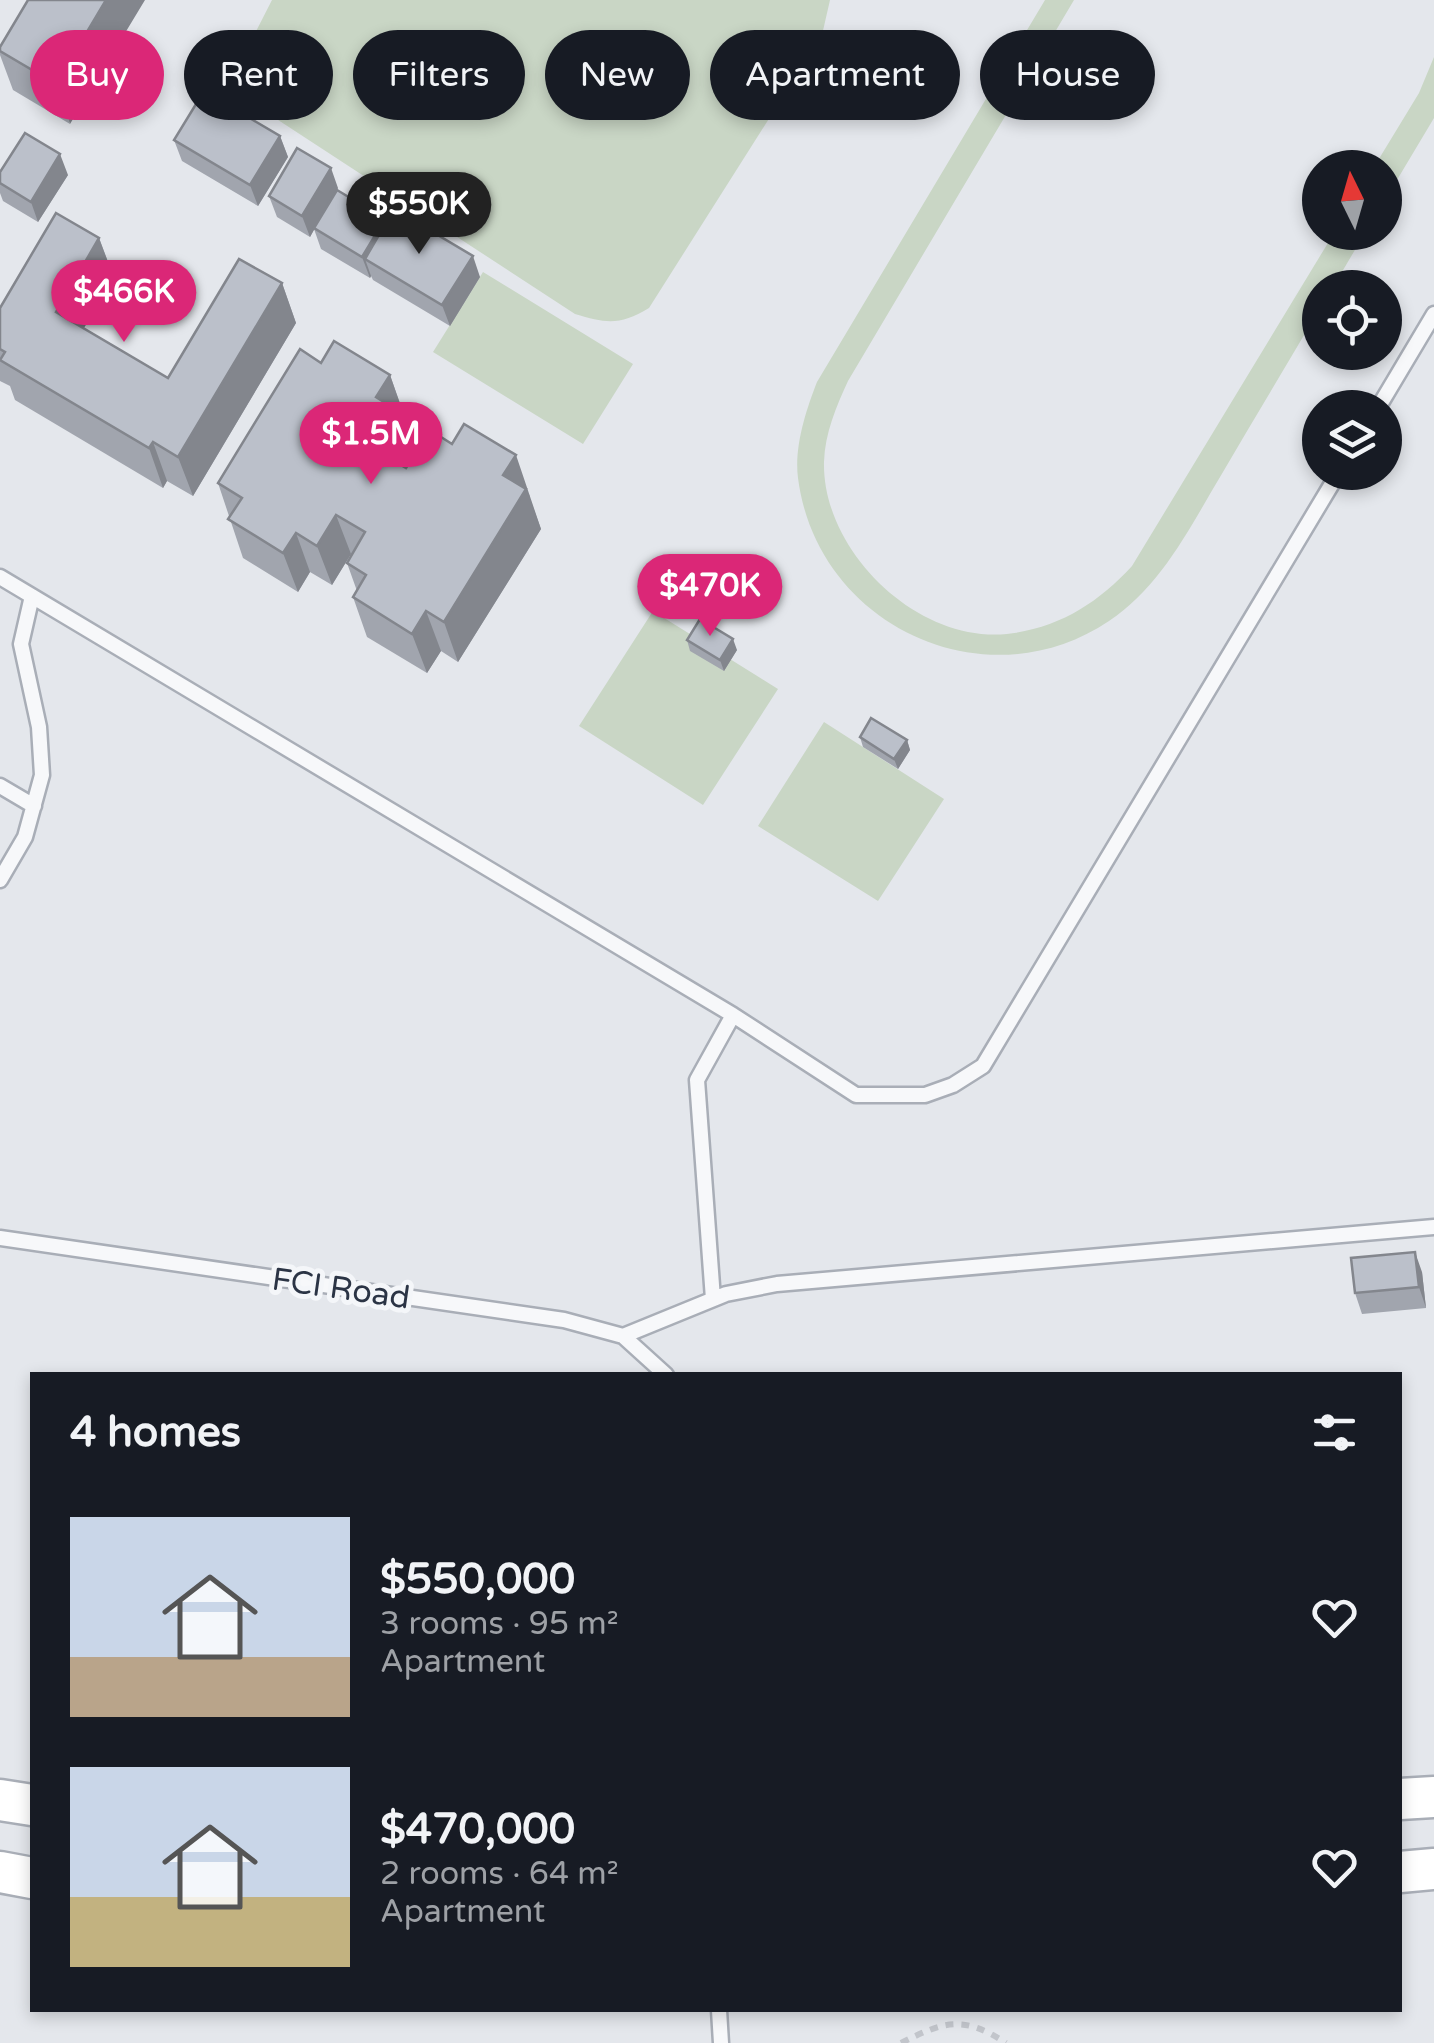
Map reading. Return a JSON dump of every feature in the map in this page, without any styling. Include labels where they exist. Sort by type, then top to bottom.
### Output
[{"type":"main road","points":[[1402,1799],[1434,1797]]},
{"type":"main road","points":[[0,1800],[30,1805]]},
{"type":"main road","points":[[1402,1872],[1434,1869]]},
{"type":"main road","points":[[0,1872],[30,1878]]},
{"type":"lane","points":[[1389,390],[1434,314]]},
{"type":"lane","points":[[0,577],[733,1015],[856,1096],[925,1095],[953,1085],[983,1066],[1328,490]]},
{"type":"lane","points":[[0,880],[24,838],[42,775],[38,727],[21,644],[32,596]]},
{"type":"lane","points":[[0,786],[34,806]]},
{"type":"lane","points":[[713,1300],[697,1080],[733,1015]]},
{"type":"lane","points":[[623,1336],[713,1300],[777,1284],[1434,1227]]},
{"type":"lane","name":"FCI Road","points":[[0,1238],[564,1320],[623,1336],[663,1372]]},
{"type":"lane","points":[[719,2012],[720,2043]]},
{"type":"path","points":[[902,2043],[955,2022],[970,2023],[1006,2043]]},
{"type":"green space","points":[[272,0],[830,0],[823,30],[710,30],[710,120],[768,120],[649,308],[614,321],[575,314],[278,120],[333,120],[333,30],[257,30]]},
{"type":"green space","points":[[1045,0],[1074,0],[1056,30],[1027,30]]},
{"type":"green space","points":[[1434,57],[1434,118],[1402,172],[1402,150],[1384,150],[1419,93]]},
{"type":"green space","points":[[980,109],[980,120],[1003,120],[848,381],[835,410],[824,462],[828,495],[839,527],[857,557],[881,584],[909,607],[940,623],[973,633],[1026,631],[1076,612],[1132,566],[1302,286],[1302,338],[1187,533],[1160,572],[1128,607],[1061,645],[1011,654],[962,651],[914,636],[872,610],[837,574],[812,530],[798,478],[799,441],[817,382]]},
{"type":"green space","points":[[1324,250],[1355,250],[1343,270],[1312,270]]},
{"type":"green space","points":[[483,272],[633,364],[583,444],[433,352]]},
{"type":"green space","points":[[653,611],[778,689],[703,805],[579,726]]},
{"type":"green space","points":[[824,722],[944,799],[878,901],[758,826]]},
{"type":"building","points":[[28,0],[106,0],[88,30],[30,30],[30,69],[0,51]]},
{"type":"building","points":[[186,120],[253,120],[280,136],[250,185],[174,140]]},
{"type":"building","points":[[25,133],[60,154],[31,202],[0,183],[0,172]]},
{"type":"building","points":[[297,148],[331,168],[302,216],[269,196]]},
{"type":"building","points":[[337,190],[385,219],[362,257],[314,228]]},
{"type":"building","points":[[394,209],[473,256],[442,305],[365,259]]},
{"type":"building","points":[[56,213],[99,238],[56,312],[168,378],[239,259],[282,283],[178,457],[153,442],[149,448],[0,360],[5,352],[0,349],[0,308]]},
{"type":"building","points":[[334,341],[390,375],[376,397],[397,410],[373,448],[406,468],[430,430],[452,444],[464,424],[516,455],[503,475],[526,489],[444,622],[426,611],[412,634],[353,597],[366,575],[347,563],[365,532],[336,515],[317,546],[296,533],[283,553],[228,519],[242,498],[218,483],[300,349],[321,363]]},
{"type":"building","points":[[700,619],[733,639],[720,660],[687,640]]},
{"type":"building","points":[[871,718],[907,740],[894,759],[860,737]]},
{"type":"building","points":[[1415,1252],[1419,1287],[1355,1293],[1351,1258]]}]
